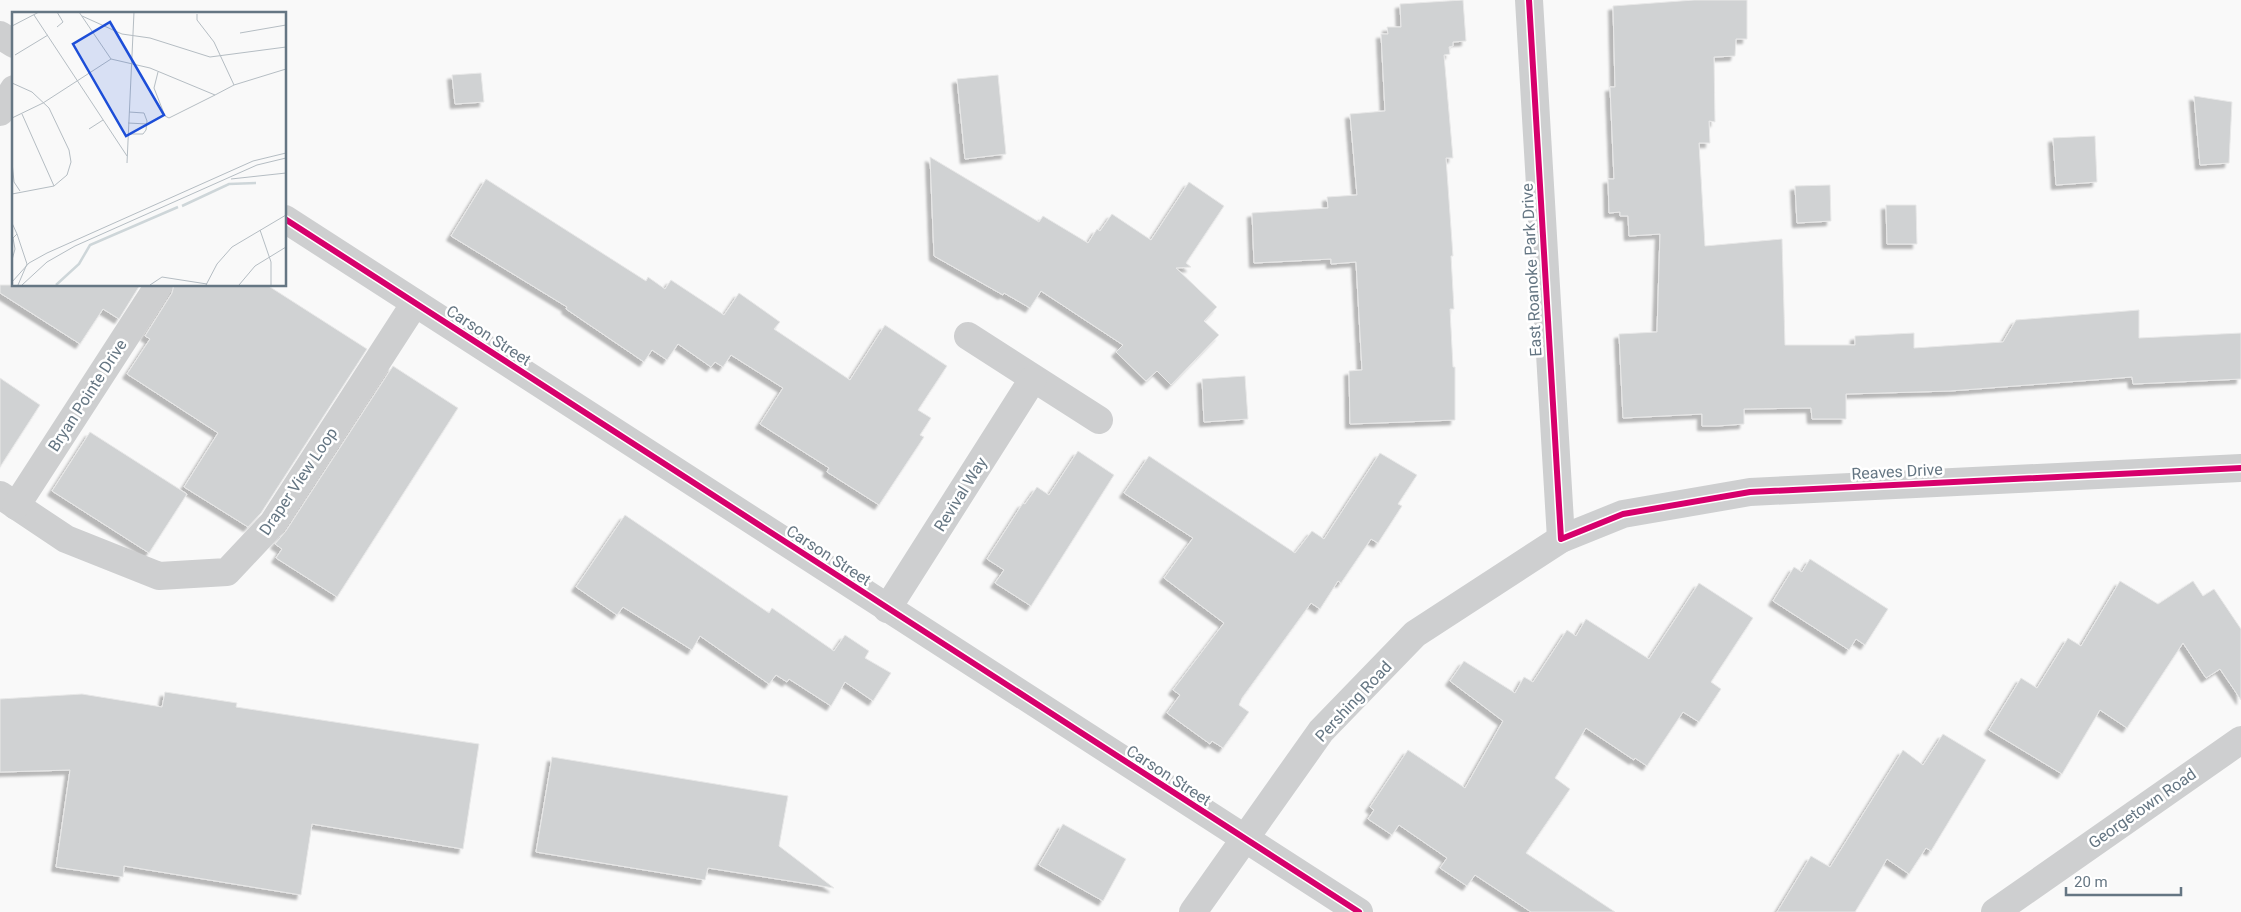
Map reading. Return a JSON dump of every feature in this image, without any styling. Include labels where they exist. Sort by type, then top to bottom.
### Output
[{"type":"street","name":"East Roanoke Park Drive","points":[[1529,0],[1561,539]]},
{"type":"street","points":[[0,35],[12,43]]},
{"type":"street","points":[[0,112],[12,93]]},
{"type":"street","name":"Carson Street","points":[[286,220],[1359,912]]},
{"type":"street","name":"Bryan Pointe Drive","points":[[8,500],[158,286]]},
{"type":"street","name":"Draper View Loop","points":[[8,500],[66,539],[159,576],[227,572],[273,523],[415,303]]},
{"type":"street","points":[[968,336],[1099,420]]},
{"type":"street","name":"Revival Way","points":[[887,609],[1033,379]]},
{"type":"street","name":"Reaves Drive","points":[[1561,539],[1623,514],[1750,492],[2241,468]]},
{"type":"street","name":"Pershing Road","points":[[1193,912],[1321,731],[1415,634],[1561,539]]},
{"type":"street","name":"Georgetown Road","points":[[1995,912],[2241,740]]},
{"type":"building","points":[[1463,0],[1466,41],[1453,42],[1453,46],[1449,47],[1450,54],[1444,55],[1453,158],[1446,158],[1453,256],[1451,256],[1454,309],[1450,309],[1453,367],[1455,367],[1455,420],[1350,424],[1349,371],[1362,370],[1356,262],[1331,264],[1331,259],[1254,263],[1252,213],[1328,208],[1327,197],[1357,195],[1350,114],[1385,111],[1381,34],[1388,34],[1387,27],[1401,27],[1400,4]]},
{"type":"building","points":[[1694,0],[1747,0],[1747,39],[1736,39],[1735,56],[1714,57],[1715,122],[1709,121],[1710,143],[1699,143],[1705,246],[1782,239],[1785,345],[1855,345],[1855,336],[1914,333],[1914,348],[2003,342],[2016,320],[2139,310],[2139,338],[2241,333],[2241,379],[2133,384],[2132,377],[1950,391],[1846,394],[1846,419],[1812,419],[1811,408],[1744,409],[1744,424],[1717,426],[1702,426],[1702,414],[1623,418],[1619,334],[1657,332],[1660,234],[1629,236],[1628,216],[1620,216],[1620,212],[1609,213],[1608,179],[1614,179],[1610,87],[1615,87],[1613,6]]},
{"type":"building","points":[[481,73],[484,102],[455,104],[452,75]]},
{"type":"building","points":[[998,75],[1006,154],[965,159],[957,79]]},
{"type":"building","points":[[2194,96],[2232,102],[2229,163],[2200,165]]},
{"type":"building","points":[[2095,136],[2097,182],[2056,185],[2053,138]]},
{"type":"building","points":[[930,157],[1039,222],[1043,216],[1088,243],[1097,229],[1100,231],[1112,214],[1151,240],[1189,182],[1224,206],[1186,263],[1191,267],[1176,268],[1217,307],[1204,321],[1219,335],[1171,385],[1157,371],[1146,381],[1116,352],[1123,345],[1041,291],[1030,308],[934,256]]},
{"type":"building","points":[[486,179],[646,281],[648,277],[665,289],[671,280],[724,315],[739,293],[780,322],[774,329],[850,380],[885,325],[947,366],[918,410],[931,418],[920,435],[924,437],[879,505],[827,472],[829,468],[760,424],[783,388],[731,355],[723,367],[715,362],[711,367],[678,344],[667,360],[652,350],[644,362],[566,309],[567,307],[451,236]]},
{"type":"building","points":[[1830,185],[1831,221],[1797,223],[1795,186]]},
{"type":"building","points":[[1886,205],[1916,205],[1917,244],[1887,244]]},
{"type":"building","points":[[0,285],[139,286],[119,319],[103,309],[80,344],[0,293]]},
{"type":"building","points":[[174,286],[269,286],[367,349],[261,513],[248,527],[184,487],[218,433],[127,374],[150,339],[145,336],[172,293]]},
{"type":"building","points":[[393,366],[458,408],[337,597],[276,558],[282,549],[275,544],[286,531]]},
{"type":"building","points":[[1245,376],[1248,419],[1204,422],[1202,379]]},
{"type":"building","points":[[0,378],[40,405],[0,467]]},
{"type":"building","points":[[90,432],[187,494],[149,553],[52,491]]},
{"type":"building","points":[[1078,451],[1114,475],[1031,606],[995,583],[1004,570],[987,559],[1023,503],[1025,504],[1037,487],[1049,495]]},
{"type":"building","points":[[1380,453],[1417,475],[1398,504],[1402,506],[1378,543],[1371,539],[1341,583],[1338,581],[1320,609],[1311,603],[1242,698],[1239,705],[1249,712],[1223,748],[1212,741],[1210,744],[1167,713],[1180,695],[1173,690],[1224,623],[1164,578],[1193,538],[1124,493],[1149,456],[1295,553],[1312,531],[1324,539]]},
{"type":"building","points":[[625,515],[769,613],[772,608],[834,651],[845,635],[869,651],[865,658],[891,673],[873,701],[845,682],[831,706],[789,679],[787,682],[776,675],[769,684],[700,636],[692,650],[623,607],[617,615],[576,587]]},
{"type":"building","points":[[1810,559],[1888,609],[1865,645],[1856,639],[1849,650],[1773,601],[1794,567],[1802,572]]},
{"type":"building","points":[[2120,581],[2158,604],[2193,581],[2203,596],[2214,589],[2241,629],[2241,700],[2220,669],[2206,678],[2183,643],[2127,728],[2100,710],[2062,774],[1989,730],[2021,678],[2037,688],[2068,638],[2081,646]]},
{"type":"building","points":[[1699,583],[1753,618],[1711,682],[1721,689],[1699,722],[1683,712],[1647,766],[1635,758],[1634,760],[1586,728],[1555,778],[1570,789],[1526,853],[1615,912],[1531,912],[1475,875],[1467,886],[1440,868],[1447,858],[1399,825],[1392,835],[1368,819],[1374,810],[1370,807],[1408,750],[1465,788],[1503,721],[1450,681],[1464,661],[1515,693],[1524,677],[1533,682],[1567,630],[1576,636],[1586,619],[1649,659]]},
{"type":"building","points":[[165,692],[237,703],[236,707],[479,744],[463,849],[312,824],[301,895],[124,866],[123,877],[56,867],[70,770],[0,772],[0,699],[82,694],[162,707]]},
{"type":"building","points":[[1943,734],[1986,760],[1931,851],[1926,848],[1909,874],[1887,859],[1855,912],[1777,912],[1811,856],[1830,867],[1903,750],[1923,765]]},
{"type":"building","points":[[552,757],[788,796],[779,846],[834,888],[708,868],[705,880],[536,852]]},
{"type":"building","points":[[1063,824],[1126,859],[1103,901],[1039,865]]},
{"type":"cycle path","points":[[1529,0],[1561,539],[1623,514],[1750,492],[2241,468]]},
{"type":"cycle path","points":[[286,220],[1359,912]]}]
